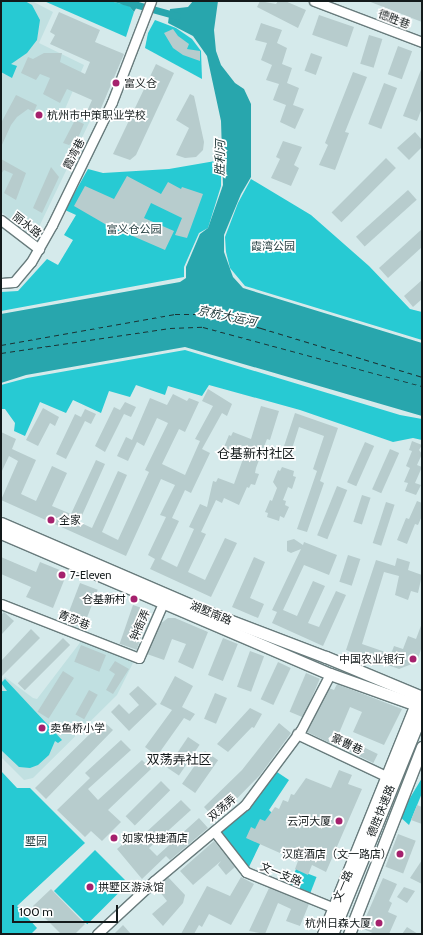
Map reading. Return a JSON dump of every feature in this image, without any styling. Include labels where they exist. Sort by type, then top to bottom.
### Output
[{"type":"highway","name":"德胜快速路","points":[[331,934],[421,701]]},
{"type":"highway","name":"德胜快速路","points":[[340,934],[422,728]]},
{"type":"main road","name":"湖墅南路","points":[[1,523],[210,613],[326,657],[421,701]]},
{"type":"main road","name":"湖墅南路","points":[[1,533],[330,674],[421,701]]},
{"type":"main road","name":"文一路","points":[[322,934],[421,701]]},
{"type":"main road","name":"文一路","points":[[349,934],[422,746]]},
{"type":"street","name":"霞湾巷","points":[[1,283],[14,282],[39,249],[106,116],[151,1]]},
{"type":"street","name":"德胜巷","points":[[314,1],[422,42]]},
{"type":"street","name":"丽水路","points":[[1,220],[39,249]]},
{"type":"street","name":"钟衙弄","points":[[139,658],[163,603]]},
{"type":"street","name":"青莎巷","points":[[1,604],[139,658]]},
{"type":"street","name":"双荡弄","points":[[97,934],[154,881],[245,805],[297,734],[330,674]]},
{"type":"street","name":"豪曹巷","points":[[297,734],[388,777]]},
{"type":"street","name":"文一支路","points":[[214,831],[246,872],[334,908]]},
{"type":"shaded area","name":"杭州市中策职业学校","points":[[1,1],[32,1],[53,12],[39,43],[84,65],[65,109],[90,121],[37,231],[30,233],[1,212]]},
{"type":"shaded area","name":"卖鱼桥小学","points":[[82,640],[134,661],[117,695],[33,778],[24,780],[1,757],[1,681],[5,677],[33,698],[37,699]]},
{"type":"green space","points":[[1,1],[25,1],[32,5],[40,20],[37,40],[27,53],[11,64],[17,66],[12,78],[1,72]]},
{"type":"green space","points":[[44,1],[110,1],[129,6],[134,12],[126,37]]},
{"type":"green space","points":[[155,20],[176,28],[192,39],[201,51],[202,79],[145,48],[148,33]]},
{"type":"green space","name":"富义仓公园","points":[[221,160],[221,186],[208,228],[199,233],[184,267],[184,277],[1,311],[1,292],[18,291],[47,259],[58,265],[73,240],[64,235],[76,215],[65,210],[88,169],[103,173],[169,169]]},
{"type":"green space","name":"霞湾公园","points":[[251,179],[311,215],[369,266],[410,309],[422,312],[422,340],[245,286],[230,268],[226,252],[225,237],[238,203]]},
{"type":"green space","points":[[185,350],[400,415],[422,419],[422,440],[413,438],[393,442],[300,410],[209,385],[202,396],[168,386],[165,395],[136,385],[130,397],[109,391],[101,413],[73,400],[66,413],[40,402],[25,436],[14,431],[15,423],[5,409],[1,409],[1,385],[27,378]]},
{"type":"green space","points":[[5,679],[62,740],[58,743],[55,741],[49,755],[38,765],[30,768],[19,767],[1,750],[1,691],[7,691],[1,683]]},
{"type":"green space","points":[[274,770],[289,780],[269,810],[274,815],[248,869],[216,828]]},
{"type":"green space","name":"墅园","points":[[1,771],[17,788],[30,788],[85,843],[17,906],[37,928],[31,934],[1,934]]},
{"type":"green space","points":[[422,778],[422,793],[409,825],[399,816]]},
{"type":"green space","name":"拱墅区游泳馆","points":[[95,850],[128,883],[87,924],[54,891]]},
{"type":"green space","points":[[296,869],[317,877],[310,895],[289,887]]},
{"type":"water","points":[[110,1],[140,1],[134,12],[129,6]]},
{"type":"water","name":"京杭大运河","points":[[193,1],[218,1],[214,30],[216,51],[221,65],[235,83],[244,89],[251,104],[251,177],[241,194],[224,235],[224,252],[233,277],[243,288],[422,343],[422,416],[185,347],[26,375],[1,383],[1,314],[180,282],[186,278],[186,267],[200,234],[208,228],[223,185],[221,121],[207,56],[193,36],[168,23],[170,9],[188,7]]},
{"type":"building","points":[[260,1],[276,4],[278,1],[285,1],[306,10],[298,28],[257,7]]},
{"type":"building","points":[[368,1],[422,1],[422,22]]},
{"type":"building","points":[[59,12],[100,30],[95,42],[124,54],[96,120],[85,116],[92,100],[67,89],[60,103],[43,94],[50,78],[40,74],[36,80],[21,73],[28,57],[33,59],[44,53],[62,53],[60,62],[85,74],[90,62],[50,44],[55,35],[50,32]]},
{"type":"building","points":[[319,15],[354,27],[347,47],[312,35]]},
{"type":"building","points":[[261,23],[282,30],[277,43],[287,48],[282,64],[292,68],[287,83],[299,88],[293,105],[304,109],[295,129],[280,122],[286,105],[273,100],[279,84],[266,80],[272,65],[261,60],[267,43],[255,40]]},
{"type":"building","points":[[173,29],[178,36],[189,44],[187,49],[200,51],[200,61],[183,55],[173,48],[164,33]]},
{"type":"building","points":[[369,35],[382,39],[374,68],[360,64]]},
{"type":"building","points":[[398,46],[412,51],[402,79],[388,74]]},
{"type":"building","points":[[311,53],[322,57],[316,75],[305,71]]},
{"type":"building","points":[[156,64],[174,73],[136,155],[130,160],[113,154]]},
{"type":"building","points":[[422,67],[422,108],[417,121],[403,116]]},
{"type":"building","points":[[353,72],[367,77],[345,132],[349,133],[335,170],[319,165],[328,145],[325,143]]},
{"type":"building","points":[[384,83],[397,88],[381,129],[368,124]]},
{"type":"building","points":[[190,94],[194,96],[204,142],[203,150],[196,157],[185,158],[176,155],[189,128],[176,120]]},
{"type":"building","points":[[16,95],[37,105],[34,112],[28,109],[17,117],[11,125],[1,147],[1,123]]},
{"type":"building","points":[[75,120],[84,124],[78,138],[69,145],[63,143]]},
{"type":"building","points":[[415,132],[422,140],[422,147],[409,160],[397,148]]},
{"type":"building","points":[[283,141],[302,147],[294,165],[299,168],[291,186],[271,178],[280,159],[276,157]]},
{"type":"building","points":[[386,158],[396,168],[341,222],[332,212]]},
{"type":"building","points":[[1,159],[26,173],[16,200],[4,193],[13,174],[4,170],[1,174]]},
{"type":"building","points":[[51,167],[59,177],[42,213],[33,208]]},
{"type":"building","points":[[127,176],[161,194],[168,182],[181,189],[182,187],[203,194],[187,238],[175,235],[182,218],[151,203],[144,218],[174,231],[165,250],[105,224],[74,206],[85,186],[114,199]]},
{"type":"building","points":[[408,190],[417,200],[365,247],[356,237]]},
{"type":"building","points":[[422,229],[422,247],[388,278],[379,268]]},
{"type":"building","points":[[422,280],[422,299],[413,307],[404,296]]},
{"type":"building","points":[[208,389],[232,404],[227,416],[222,413],[202,449],[210,453],[191,493],[185,490],[172,518],[179,521],[161,559],[177,567],[194,529],[189,527],[200,504],[207,507],[213,481],[216,482],[218,478],[234,484],[243,459],[226,452],[227,449],[224,447],[229,435],[231,436],[233,432],[251,439],[261,406],[279,411],[270,440],[267,439],[256,468],[255,473],[259,474],[255,485],[251,484],[249,488],[247,487],[239,505],[224,498],[222,503],[216,500],[201,532],[206,534],[188,572],[205,580],[225,538],[237,543],[211,597],[150,569],[155,559],[148,555],[166,517],[160,515],[175,485],[161,479],[126,556],[1,500],[18,461],[9,456],[1,473],[1,432],[16,439],[12,449],[36,460],[21,494],[36,501],[52,466],[67,473],[52,506],[71,514],[96,460],[105,464],[79,522],[92,528],[118,471],[127,475],[102,532],[118,540],[149,472],[145,470],[168,423],[157,418],[144,446],[137,442],[128,461],[117,456],[126,437],[132,440],[150,398],[167,405],[173,394],[187,401],[189,398],[199,402],[185,432],[179,429],[162,464],[185,475],[200,441],[195,439],[213,406],[202,401]]},
{"type":"building","points":[[125,402],[136,407],[131,417],[124,414],[105,452],[95,446],[114,407],[120,410]]},
{"type":"building","points":[[43,408],[59,417],[55,426],[50,423],[38,446],[26,440]]},
{"type":"building","points":[[85,409],[96,414],[91,424],[85,421],[66,459],[56,454],[75,414],[81,417]]},
{"type":"building","points":[[295,413],[338,428],[320,481],[324,483],[307,532],[297,529],[317,471],[313,469],[324,436],[299,427],[291,452],[283,449]]},
{"type":"building","points":[[412,441],[422,445],[419,450],[422,454],[417,465],[422,467],[415,483],[421,485],[416,495],[405,491],[408,483],[404,482],[410,468],[406,466],[412,451],[409,450]]},
{"type":"building","points":[[365,442],[374,446],[356,486],[347,482]]},
{"type":"building","points":[[390,449],[399,453],[381,493],[372,489]]},
{"type":"building","points":[[282,467],[294,471],[293,476],[296,477],[292,489],[288,487],[283,500],[286,501],[285,505],[289,507],[284,518],[280,516],[279,521],[267,517],[268,513],[265,512],[270,500],[272,501],[277,488],[273,482],[278,470],[280,471]]},
{"type":"building","points":[[337,486],[347,490],[327,539],[317,535]]},
{"type":"building","points":[[362,495],[371,498],[362,524],[353,522]]},
{"type":"building","points":[[417,501],[422,503],[422,516],[418,525],[415,524],[407,544],[397,540],[406,518],[409,519]]},
{"type":"building","points":[[386,502],[395,505],[381,546],[373,543]]},
{"type":"building","points":[[294,539],[303,545],[304,542],[337,555],[329,575],[304,565],[283,610],[297,616],[313,581],[325,586],[308,623],[319,627],[336,591],[346,595],[323,646],[272,623],[277,612],[272,610],[301,549],[291,553],[287,551],[287,541]]},
{"type":"building","points":[[348,555],[360,559],[352,586],[339,582]]},
{"type":"building","points":[[1,557],[36,572],[40,562],[67,573],[53,608],[26,597],[31,587],[1,574]]},
{"type":"building","points":[[254,557],[265,562],[250,598],[264,604],[258,618],[232,607]]},
{"type":"building","points":[[397,558],[410,562],[408,570],[422,575],[418,593],[411,591],[408,600],[395,595],[399,576],[384,572],[362,644],[391,654],[394,646],[403,649],[408,636],[416,639],[422,623],[422,646],[417,662],[399,669],[346,650],[376,560],[395,566]]},
{"type":"building","points":[[80,583],[98,590],[83,628],[65,621]]},
{"type":"building","points":[[133,605],[150,611],[137,650],[120,644]]},
{"type":"building","points":[[4,612],[14,621],[1,635],[1,615]]},
{"type":"building","points":[[168,618],[175,618],[208,632],[193,669],[178,662],[186,644],[172,639],[164,660],[147,654],[160,624]]},
{"type":"building","points":[[31,629],[40,638],[1,677],[1,661]]},
{"type":"building","points":[[63,638],[70,645],[25,690],[18,683]]},
{"type":"building","points":[[223,638],[238,644],[223,681],[208,675]]},
{"type":"building","points":[[81,645],[106,655],[99,672],[74,662]]},
{"type":"building","points":[[250,651],[264,656],[251,692],[237,687]]},
{"type":"building","points":[[115,661],[129,669],[113,694],[106,690],[115,674],[109,670]]},
{"type":"building","points":[[278,662],[291,668],[273,705],[261,699]]},
{"type":"building","points":[[63,671],[74,678],[49,719],[38,712]]},
{"type":"building","points":[[306,673],[320,679],[303,718],[290,712]]},
{"type":"building","points":[[175,676],[193,686],[182,707],[195,714],[190,721],[184,718],[157,756],[145,747],[172,710],[160,704]]},
{"type":"building","points":[[337,684],[402,709],[384,745],[353,732],[362,712],[350,707],[334,745],[307,732],[329,688],[334,690]]},
{"type":"building","points":[[138,686],[157,704],[129,731],[111,712],[119,704],[129,714],[139,705],[129,694]]},
{"type":"building","points":[[89,690],[98,695],[84,719],[75,714]]},
{"type":"building","points":[[215,693],[227,698],[216,724],[204,719]]},
{"type":"building","points":[[250,708],[262,714],[254,728],[252,727],[228,752],[217,744]]},
{"type":"building","points":[[103,721],[113,730],[46,799],[35,788]]},
{"type":"building","points":[[279,723],[291,733],[260,775],[216,820],[204,807],[242,770]]},
{"type":"building","points":[[188,737],[200,745],[179,776],[167,768]]},
{"type":"building","points":[[121,740],[131,750],[88,789],[98,800],[142,760],[151,769],[108,810],[121,822],[102,841],[91,831],[85,837],[57,810],[90,778],[85,773]]},
{"type":"building","points":[[349,740],[378,754],[373,763],[345,749]]},
{"type":"building","points":[[205,751],[218,760],[195,793],[182,784]]},
{"type":"building","points":[[339,770],[352,775],[348,784],[362,789],[326,872],[312,865],[308,875],[295,869],[298,861],[246,838],[251,827],[255,829],[260,819],[265,821],[275,807],[279,809],[283,800],[288,802],[291,794],[294,795],[306,778],[331,788]]},
{"type":"building","points":[[161,781],[170,790],[135,826],[126,816]]},
{"type":"building","points":[[181,800],[191,810],[149,848],[157,856],[199,818],[208,828],[170,860],[166,856],[142,879],[117,849],[136,832],[141,837]]},
{"type":"building","points":[[417,805],[422,807],[422,824],[411,820]]},
{"type":"building","name":"汉庭酒店（文一路店）","points":[[398,834],[416,841],[403,873],[385,867]]},
{"type":"building","points":[[214,841],[235,867],[226,875],[218,865],[221,861],[193,885],[180,871]]},
{"type":"building","points":[[422,860],[422,884],[410,878]]},
{"type":"building","points":[[168,877],[185,895],[183,903],[163,926],[152,914],[167,901],[156,887]]},
{"type":"building","points":[[241,877],[254,884],[231,925],[209,914],[202,927],[199,925],[194,934],[181,934],[207,886],[230,896]]},
{"type":"building","points":[[383,878],[397,884],[389,901],[392,903],[388,912],[397,916],[389,934],[375,934],[361,928]]},
{"type":"building","points":[[404,887],[415,891],[407,903],[397,897]]},
{"type":"building","points":[[269,888],[309,904],[300,926],[286,921],[291,909],[278,903],[265,934],[249,931]]},
{"type":"building","points":[[51,889],[85,924],[75,934],[61,934],[33,906]]},
{"type":"building","points":[[123,925],[131,934],[114,934]]},
{"type":"building","points":[[407,927],[418,934],[402,934]]},
{"type":"waterway","points":[[123,1],[177,16]]},
{"type":"ferry route","points":[[1,345],[175,314],[205,314],[261,328],[422,377]]},
{"type":"ferry route","points":[[1,353],[170,328],[203,327],[422,386]]},
{"type":"place","name":"富义仓","points":[[116,83]]},
{"type":"place","name":"杭州市中策职业学校","points":[[39,115]]},
{"type":"place","name":"全家","points":[[51,520]]},
{"type":"place","name":"7-Eleven","points":[[62,575]]},
{"type":"place","name":"仓基新村","points":[[134,599]]},
{"type":"place","name":"中国农业银行","points":[[413,659]]},
{"type":"place","name":"卖鱼桥小学","points":[[42,728]]},
{"type":"place","name":"云河大厦","points":[[339,821]]},
{"type":"place","name":"如家快捷酒店","points":[[114,838]]},
{"type":"place","name":"汉庭酒店（文一路店）","points":[[400,854]]},
{"type":"place","name":"拱墅区游泳馆","points":[[90,887]]},
{"type":"place","name":"杭州日森大厦","points":[[379,923]]},
{"type":"district","name":"仓基新村社区","points":[[256,453]]},
{"type":"district","name":"双荡弄社区","points":[[179,759]]},
{"type":"water label","name":"胜利河","points":[[220,158]]}]
